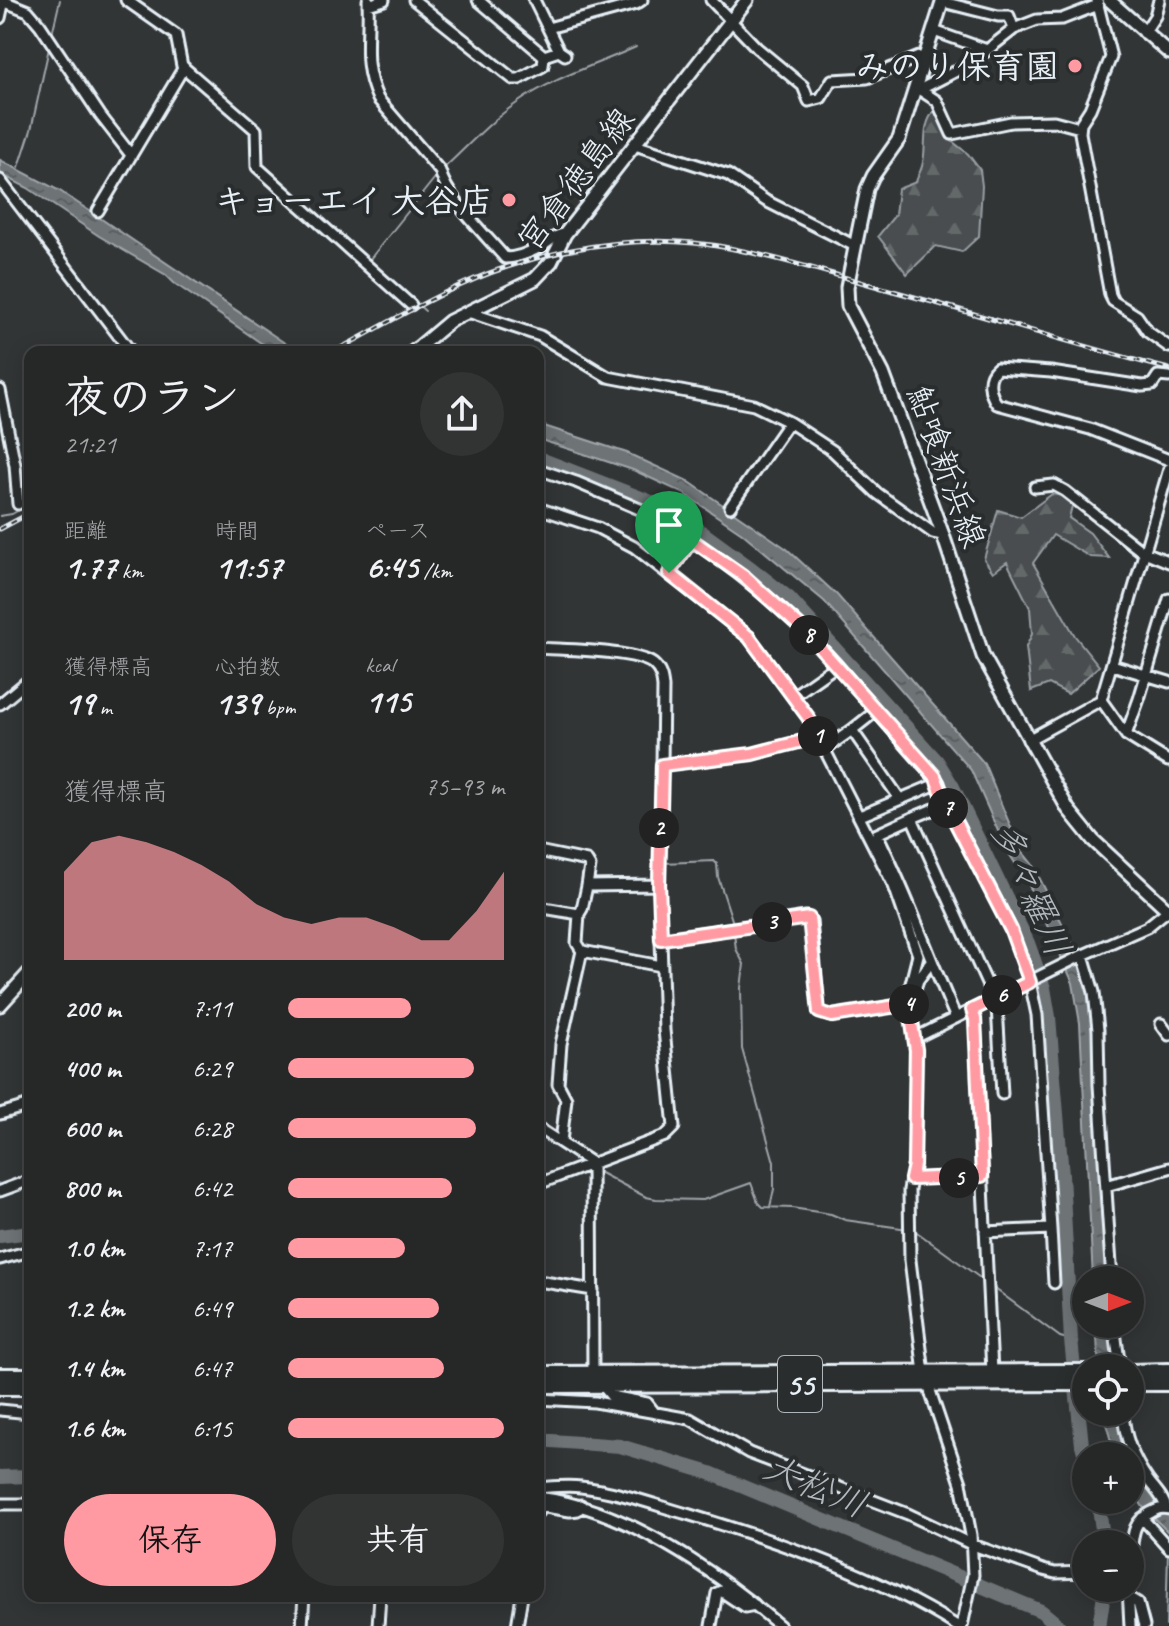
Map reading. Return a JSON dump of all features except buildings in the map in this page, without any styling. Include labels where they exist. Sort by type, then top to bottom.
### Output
[{"type":"highway","points":[[1144,1372],[1169,1371]]},
{"type":"highway","name":"55","points":[[926,1378],[992,1372],[1072,1380]]},
{"type":"highway","name":"55","points":[[544,1374],[598,1379],[1060,1378],[1072,1375]]},
{"type":"highway","points":[[0,1376],[24,1376]]},
{"type":"highway","name":"55","points":[[544,1384],[598,1379]]},
{"type":"highway","points":[[1144,1383],[1169,1383]]},
{"type":"highway","points":[[0,1387],[24,1387]]},
{"type":"main road","name":"宮倉徳島線","points":[[420,346],[450,321],[535,279],[551,262],[565,234],[747,0]]},
{"type":"main road","name":"鮎喰新浜線","points":[[943,1],[919,88],[899,139],[867,189],[847,287],[848,306],[883,373],[943,535],[983,656],[1028,740],[1081,826],[1168,910]]},
{"type":"main road","points":[[1101,2],[1169,53]]},
{"type":"main road","points":[[0,1005],[24,979]]},
{"type":"street","points":[[126,0],[176,35],[182,70],[256,130],[257,167],[411,305]]},
{"type":"street","points":[[384,0],[368,2],[366,60],[368,75],[378,99],[440,171],[443,182],[505,258],[515,258],[541,247],[557,235],[565,234]]},
{"type":"street","points":[[478,0],[544,56],[562,53],[534,0]]},
{"type":"street","points":[[548,28],[642,0]]},
{"type":"street","points":[[711,0],[757,48],[803,86],[809,101],[821,98],[832,80],[867,78],[926,57]]},
{"type":"street","points":[[1144,33],[1155,16],[1159,0]]},
{"type":"street","points":[[0,18],[4,1],[28,11],[131,155]]},
{"type":"street","points":[[418,1],[513,79],[543,66],[544,56]]},
{"type":"street","points":[[943,1],[998,16],[1009,16],[1014,29]]},
{"type":"street","points":[[1080,128],[1054,121],[1011,122],[952,134],[937,101],[919,88],[968,65],[1014,29],[1037,20],[1070,17],[1101,2],[1111,57],[1080,128],[1082,157],[1095,205],[1110,295],[1113,301],[1137,316],[1148,332],[1169,347]]},
{"type":"street","points":[[934,31],[987,50]]},
{"type":"street","points":[[98,211],[182,70]]},
{"type":"street","points":[[635,145],[728,175],[766,201],[855,246]]},
{"type":"street","points":[[0,180],[126,346]]},
{"type":"street","points":[[468,312],[540,336],[608,377],[754,405],[789,422],[833,451],[877,493],[933,533],[943,535]]},
{"type":"street","points":[[1169,377],[1158,376],[1152,385],[1142,386],[1051,372],[997,368],[989,380],[997,404],[1090,429],[1169,460]]},
{"type":"street","points":[[0,390],[15,465],[18,504]]},
{"type":"street","points":[[730,507],[789,422]]},
{"type":"street","points":[[544,471],[656,516],[745,577],[782,608],[837,665],[939,783],[946,804],[1011,930],[1031,981],[1040,1043],[1054,1283]]},
{"type":"street","points":[[1028,740],[1101,700],[1169,471]]},
{"type":"street","points":[[1035,487],[1054,485],[1065,491],[1144,551],[1169,562]]},
{"type":"street","points":[[544,510],[598,528],[641,551],[749,637],[793,696],[825,749],[887,868],[917,949],[917,964],[909,983],[909,1004],[917,1036]]},
{"type":"street","points":[[669,573],[692,540]]},
{"type":"street","points":[[1126,735],[1169,599]]},
{"type":"street","points":[[544,649],[650,661],[662,676],[661,966],[674,1127],[665,1136],[544,1182]]},
{"type":"street","points":[[793,696],[837,665]]},
{"type":"street","points":[[1112,665],[1169,682]]},
{"type":"street","points":[[0,704],[24,684]]},
{"type":"street","points":[[1101,700],[1126,735],[1168,761]]},
{"type":"street","points":[[825,749],[876,711]]},
{"type":"street","points":[[852,730],[900,799]]},
{"type":"street","points":[[662,765],[752,754],[818,737]]},
{"type":"street","points":[[860,816],[939,783]]},
{"type":"street","points":[[946,804],[877,834],[905,891],[956,1018]]},
{"type":"street","points":[[912,818],[997,1006],[1002,1094]]},
{"type":"street","points":[[544,852],[587,861],[590,866],[579,914],[577,943],[582,951],[561,1044],[558,1084],[566,1099],[561,1142]]},
{"type":"street","points":[[587,886],[659,885]]},
{"type":"street","points":[[544,908],[579,914]]},
{"type":"street","points":[[917,1036],[1147,927],[1168,910]]},
{"type":"street","points":[[661,939],[806,917],[811,921],[819,1012],[832,1016],[909,1004]]},
{"type":"street","points":[[582,951],[661,966]]},
{"type":"street","points":[[1081,956],[1094,992],[1098,1020],[1111,1266]]},
{"type":"street","points":[[544,1488],[579,1486],[628,1496],[717,1523],[817,1559],[914,1600],[961,1624],[970,1598],[973,1549],[961,1483],[926,1378],[909,1234],[917,1036],[914,988],[931,962]]},
{"type":"street","points":[[972,1010],[975,1019],[992,1372]]},
{"type":"street","points":[[1161,1024],[1169,1035]]},
{"type":"street","points":[[0,1114],[24,1107]]},
{"type":"street","points":[[544,1132],[592,1163]]},
{"type":"street","points":[[592,1163],[593,1290],[598,1379],[611,1396],[647,1403],[654,1412]]},
{"type":"street","points":[[1106,1186],[1169,1168]]},
{"type":"street","points":[[911,1179],[982,1176]]},
{"type":"street","points":[[0,1191],[24,1182]]},
{"type":"street","points":[[985,1232],[1051,1229]]},
{"type":"street","points":[[0,1259],[24,1253]]},
{"type":"street","points":[[544,1282],[593,1290]]},
{"type":"street","points":[[544,1399],[595,1402],[690,1419],[737,1447],[908,1514],[973,1549],[1055,1573],[1072,1572]]},
{"type":"street","points":[[0,1410],[24,1412]]},
{"type":"street","points":[[1124,1426],[1135,1459],[1163,1498],[1166,1508],[1144,1517],[1134,1530]]},
{"type":"street","points":[[544,1498],[581,1505],[630,1524],[755,1605],[780,1626]]},
{"type":"street","points":[[0,1504],[24,1504]]},
{"type":"street","points":[[544,1507],[570,1511],[578,1510],[581,1505]]},
{"type":"street","points":[[1144,1517],[1169,1548]]},
{"type":"street","points":[[711,1626],[717,1593],[721,1591],[745,1607],[755,1605]]},
{"type":"street","points":[[302,1626],[304,1602]]},
{"type":"street","points":[[378,1626],[380,1602]]},
{"type":"street","points":[[517,1626],[521,1602]]},
{"type":"street","points":[[1129,1602],[1130,1626]]},
{"type":"street","points":[[1137,1602],[1144,1626]]},
{"type":"green space","points":[[935,110],[947,137],[968,154],[980,170],[979,236],[962,252],[936,246],[907,274],[878,236],[895,215],[898,189],[916,182],[924,155],[928,122]]},
{"type":"green space","points":[[1052,494],[1074,498],[1069,518],[1090,533],[1109,558],[1090,557],[1053,535],[1033,563],[1075,636],[1099,666],[1068,694],[1049,684],[1031,691],[1026,647],[1032,634],[1030,608],[1007,562],[993,572],[984,559],[998,510],[1021,517]]},
{"type":"water","points":[[0,160],[60,191],[289,346],[265,346],[166,275],[99,236],[28,188],[0,174]]},
{"type":"water","points":[[544,426],[627,453],[688,481],[787,549],[837,595],[984,763],[1020,849],[1033,865],[1076,951],[1090,990],[1095,1030],[1107,1266],[1092,1266],[1080,1023],[1073,983],[1028,883],[1006,849],[971,770],[824,601],[742,533],[683,493],[633,470],[544,441]]},
{"type":"water","points":[[1097,1338],[1112,1338],[1113,1354],[1098,1354]]},
{"type":"water","points":[[1107,1426],[1121,1426],[1125,1442],[1111,1442]]},
{"type":"water","points":[[1144,1482],[1169,1513],[1169,1533],[1144,1508]]},
{"type":"waterway","points":[[52,34],[60,0]]},
{"type":"waterway","points":[[443,169],[497,118],[531,94],[636,47]]},
{"type":"waterway","points":[[18,170],[31,130],[49,48]]},
{"type":"waterway","points":[[176,58],[179,71]]},
{"type":"waterway","points":[[183,75],[251,134]]},
{"type":"waterway","points":[[261,144],[262,163],[425,311]]},
{"type":"waterway","points":[[370,259],[438,174]]},
{"type":"waterway","name":"多々羅川","points":[[544,460],[654,503],[692,525],[789,598],[937,761],[953,787],[1028,943],[1044,988],[1049,1017],[1071,1340],[1082,1442]]},
{"type":"waterway","points":[[0,516],[24,507]]},
{"type":"waterway","points":[[662,863],[714,861],[733,923]]},
{"type":"waterway","points":[[734,933],[736,949],[744,964],[741,988],[742,1049],[774,1162],[770,1207]]},
{"type":"waterway","points":[[595,1170],[646,1197],[656,1199],[703,1200],[751,1183],[763,1207],[792,1208],[908,1229]]},
{"type":"waterway","points":[[914,1230],[983,1280]]},
{"type":"waterway","name":"多々羅川","points":[[0,1236],[24,1233]]},
{"type":"waterway","points":[[991,1286],[1060,1337],[1071,1340]]},
{"type":"waterway","name":"大松川","points":[[544,1440],[620,1446],[710,1473],[1041,1611],[1059,1626]]},
{"type":"waterway","name":"大松川","points":[[0,1477],[24,1476]]},
{"type":"waterway","name":"多々羅川","points":[[1100,1514],[1102,1530]]},
{"type":"waterway","points":[[1166,1626],[1168,1551]]},
{"type":"waterway","name":"多々羅川","points":[[1099,1626],[1103,1602]]},
{"type":"railway","points":[[344,346],[441,295],[507,267],[589,247],[674,242],[729,248],[787,261],[1169,369]]},
{"type":"railway","points":[[0,529],[24,516]]},
{"type":"place","name":"みのり保育園","points":[[1075,66]]},
{"type":"place","name":"キョーエイ 大谷店","points":[[509,200]]},
{"type":"route","points":[[692,540],[745,577],[815,641],[935,776],[943,791],[946,804],[1011,930],[1030,982],[972,1010],[975,1019],[982,1176],[911,1179],[914,1165],[916,1050],[909,1004],[832,1016],[819,1012],[809,918],[661,939],[659,834],[662,765],[752,754],[818,737],[808,717],[749,637],[669,573],[692,540]]}]
